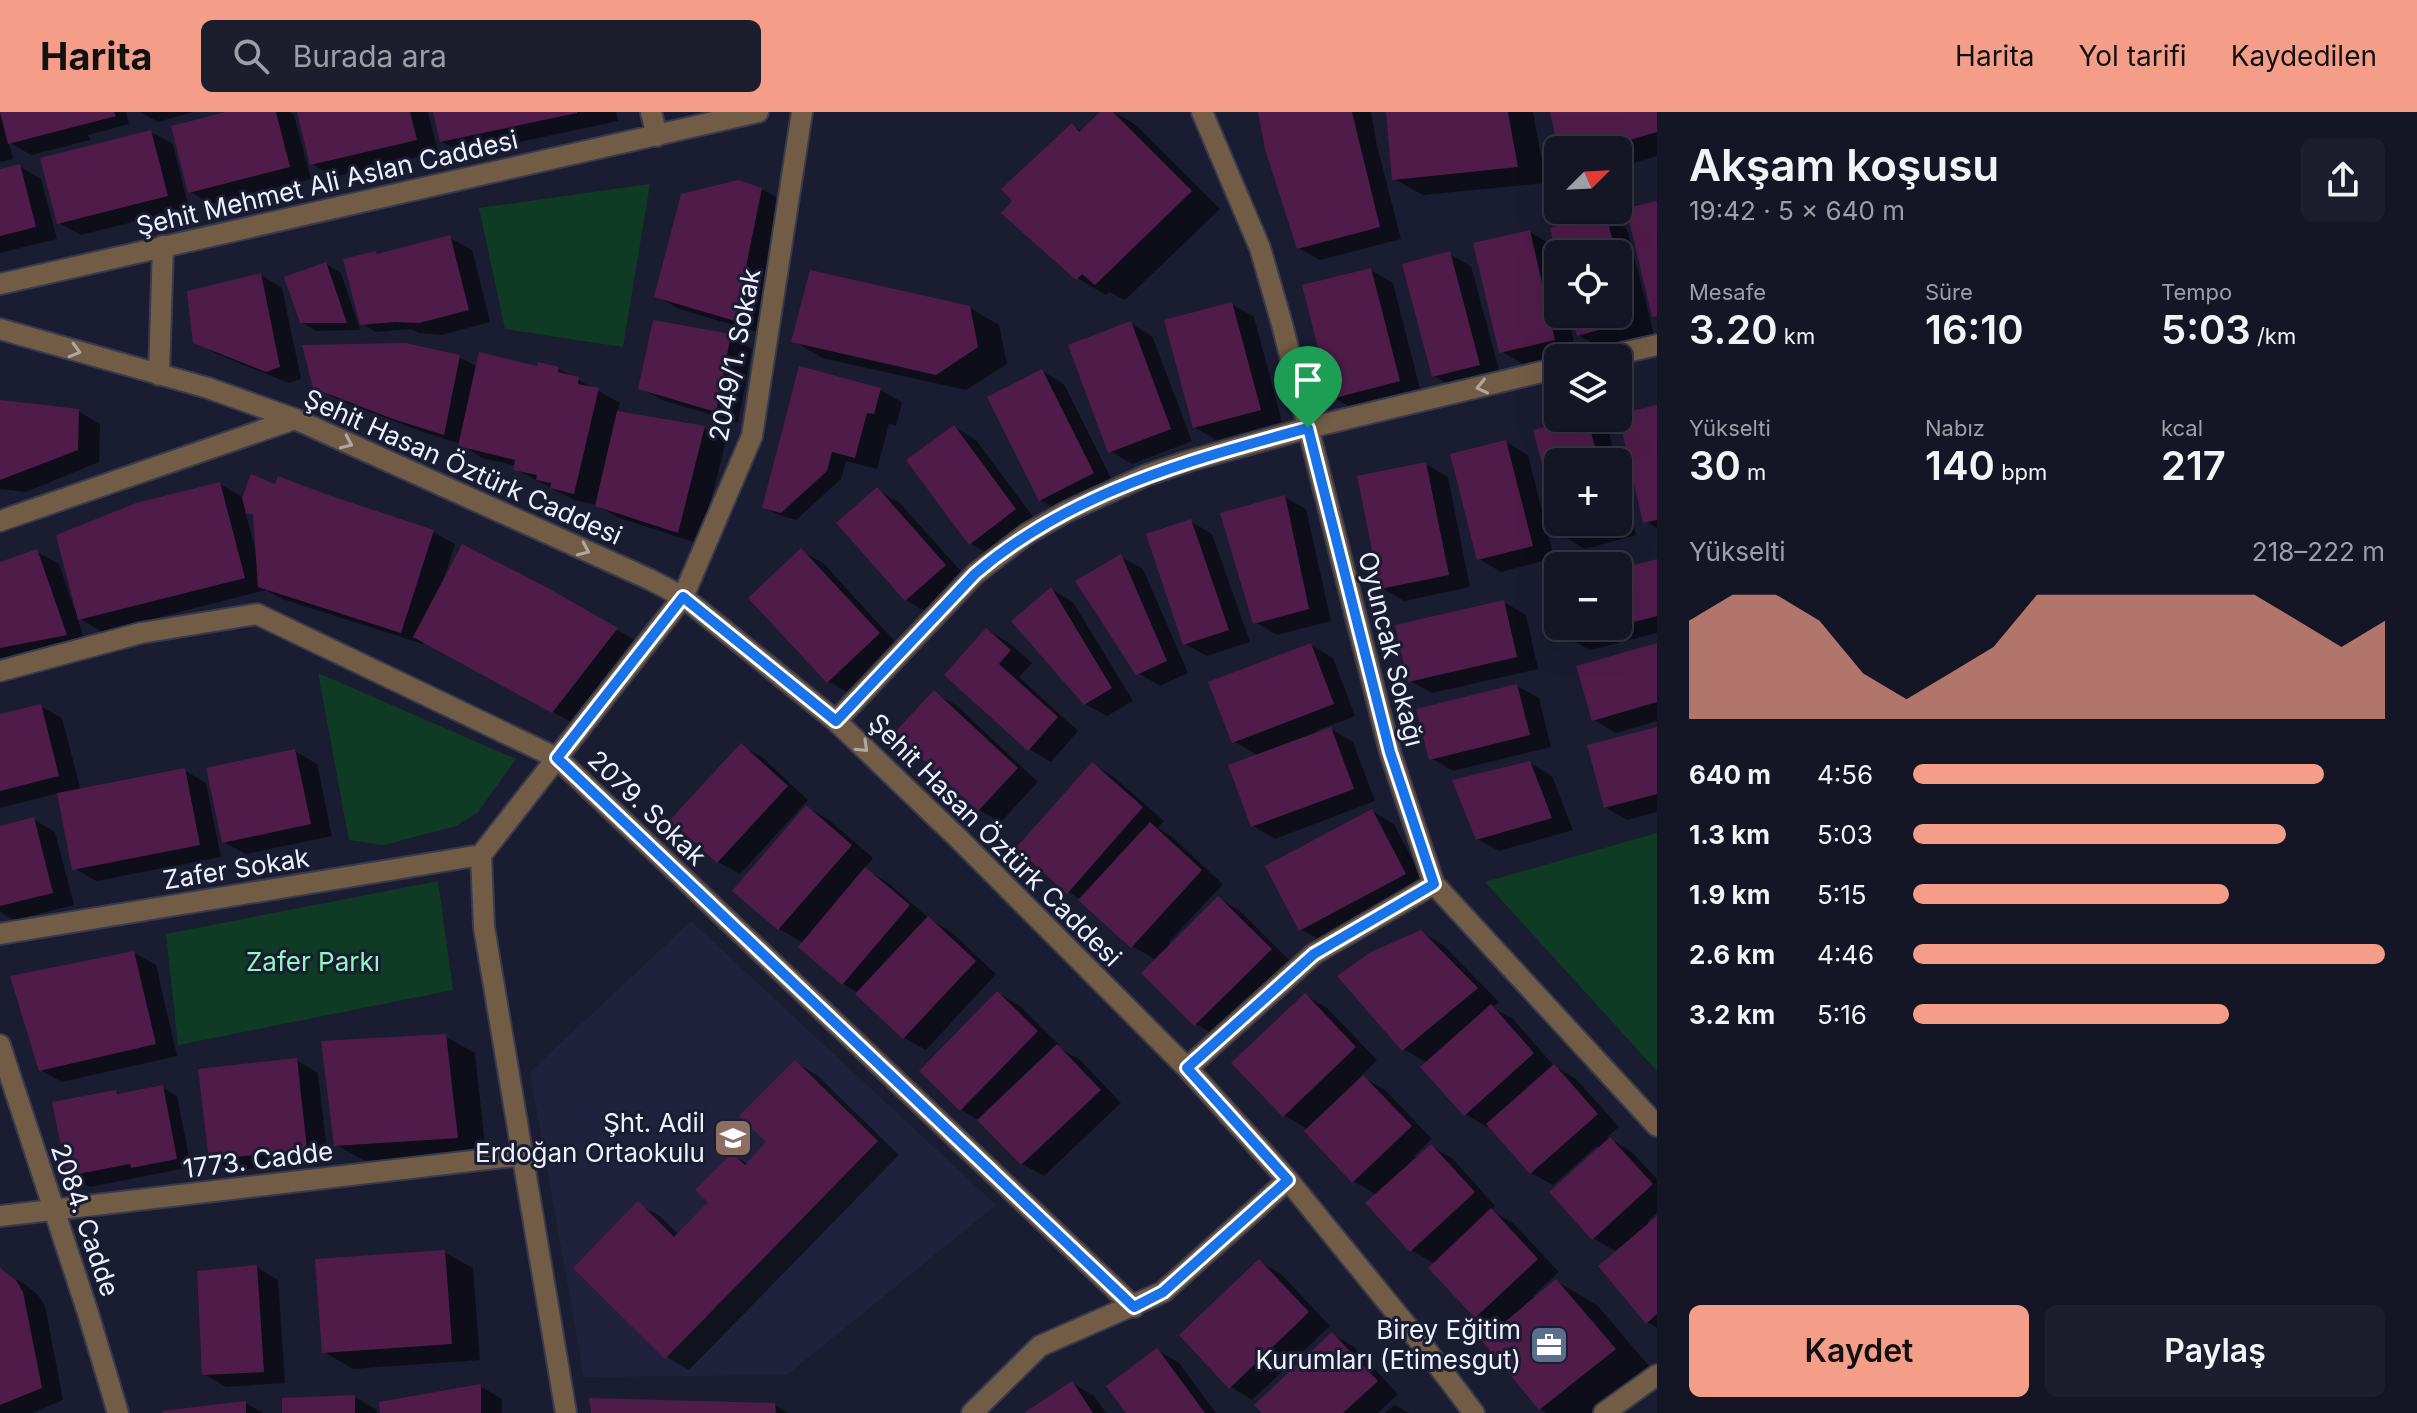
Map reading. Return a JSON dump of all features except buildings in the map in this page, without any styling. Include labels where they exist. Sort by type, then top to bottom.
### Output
[{"type":"street","points":[[651,112],[657,136]]},
{"type":"street","name":"Şehit Mehmet Ali Aslan Caddesi","points":[[0,284],[29,280],[163,246],[758,112]]},
{"type":"street","name":"2049/1. Sokak","points":[[481,855],[683,597],[752,436],[802,112]]},
{"type":"street","name":"Oyuncak Sokağı","points":[[1202,112],[1260,248],[1390,752],[1434,884],[1657,1126]]},
{"type":"street","points":[[159,375],[163,246]]},
{"type":"street","name":"Şehit Hasan Öztürk Caddesi","points":[[0,329],[208,388],[295,419],[683,597],[836,721],[960,840],[1187,1068],[1288,1180],[1474,1413]]},
{"type":"street","points":[[1632,351],[1657,345]]},
{"type":"street","points":[[836,721],[975,574],[1027,534],[1066,512],[1147,475],[1189,461],[1308,428],[1544,371]]},
{"type":"street","points":[[0,521],[295,419]]},
{"type":"street","name":"2079. Sokak","points":[[0,671],[141,633],[257,614],[557,758],[1134,1307]]},
{"type":"street","points":[[481,855],[484,927],[566,1413]]},
{"type":"street","name":"Zafer Sokak","points":[[0,934],[481,855]]},
{"type":"street","points":[[1187,1068],[1314,954],[1434,884]]},
{"type":"street","name":"2084. Cadde","points":[[0,1045],[118,1413]]},
{"type":"street","name":"1773. Cadde","points":[[0,1216],[523,1155]]},
{"type":"street","points":[[972,1413],[1040,1346],[1163,1292],[1288,1180]]},
{"type":"street","points":[[1604,1413],[1657,1375]]},
{"type":"shaded area","name":"Şht. Adil Erdoğan Ortaokulu","points":[[691,921],[996,1205],[787,1375],[584,1377],[530,1072]]},
{"type":"green space","points":[[650,184],[623,347],[505,329],[479,208]]},
{"type":"green space","points":[[318,673],[516,759],[478,812],[456,826],[384,845],[349,840]]},
{"type":"green space","points":[[1657,833],[1657,1071],[1485,882]]},
{"type":"green space","name":"Zafer Parkı","points":[[438,881],[453,990],[178,1045],[166,934]]},
{"type":"place","name":"Şht. Adil Erdoğan Ortaokulu","points":[[733,1138]]},
{"type":"place","name":"Birey Eğitim Kurumları (Etimesgut)","points":[[1549,1345]]},
{"type":"route","points":[[1308,428],[1390,752],[1434,884],[1314,954],[1187,1068],[1288,1180],[1163,1292],[1134,1307],[557,758],[683,597],[836,721],[975,574],[1027,534],[1066,512],[1147,475],[1308,428]]}]
